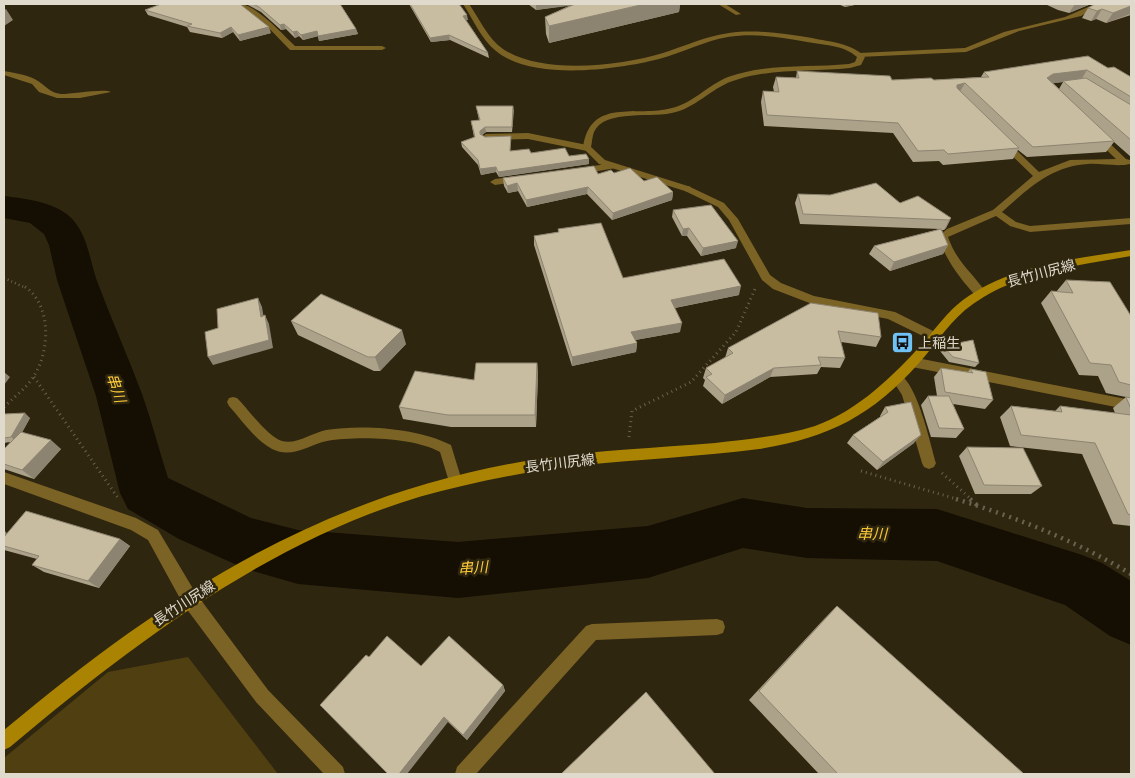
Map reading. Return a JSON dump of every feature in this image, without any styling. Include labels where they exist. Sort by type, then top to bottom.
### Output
[{"type":"main road","name":"長竹川尻線","points":[[4,742],[110,655],[189,598],[269,553],[332,522],[424,489],[454,481],[540,464],[751,444],[812,432],[856,412],[897,378],[962,307],[981,294],[1005,282],[1032,273],[1131,253]]},
{"type":"street","points":[[241,4],[265,22],[293,48],[382,48]]},
{"type":"street","points":[[466,4],[498,49],[516,58],[540,64],[591,66],[622,64],[655,57],[716,38],[736,34],[806,40],[840,46],[859,55],[966,50],[977,47],[1006,32],[1078,14],[1099,4]]},
{"type":"street","points":[[721,4],[738,14]]},
{"type":"street","points":[[587,148],[588,132],[592,124],[609,116],[672,110],[683,107],[720,83],[733,78],[774,71],[850,66],[862,59],[859,55]]},
{"type":"street","points":[[4,73],[35,82],[42,90],[57,96],[80,96],[107,92]]},
{"type":"street","points":[[1089,128],[1128,162]]},
{"type":"street","points":[[486,137],[528,136],[587,148],[597,158],[612,166],[688,189],[721,206],[733,219],[766,277],[777,286],[792,294],[812,300],[875,310],[904,320],[935,337]]},
{"type":"street","points":[[998,136],[1038,176]]},
{"type":"street","points":[[981,294],[963,275],[946,246],[943,235],[947,231],[986,219],[1038,176],[1062,165],[1096,161],[1128,162]]},
{"type":"street","points":[[574,172],[612,166]]},
{"type":"street","points":[[495,182],[525,178]]},
{"type":"street","points":[[996,212],[1018,227],[1030,230],[1131,220]]},
{"type":"street","points":[[912,362],[1131,404]]},
{"type":"street","points":[[897,378],[908,393],[929,462]]},
{"type":"street","points":[[233,402],[276,445],[288,448],[325,436],[344,433],[361,433],[433,441],[446,449],[454,481]]},
{"type":"street","points":[[4,478],[136,525],[153,535],[189,598],[262,696],[336,774]]},
{"type":"street","points":[[464,774],[592,632],[717,627]]},
{"type":"path","points":[[628,455],[632,411],[691,382],[736,332],[755,289],[766,277]]},
{"type":"path","points":[[4,278],[16,282],[34,294],[42,311],[47,339],[34,377],[4,407]]},
{"type":"path","points":[[34,377],[136,525]]},
{"type":"path","points":[[929,462],[976,502],[978,507]]},
{"type":"path","points":[[861,471],[1052,531],[1101,554],[1131,574]]},
{"type":"shaded area","points":[[188,657],[278,774],[4,774],[4,758],[108,672]]},
{"type":"building","points":[[161,4],[240,4],[269,27],[238,35],[231,27],[220,33],[187,26],[192,24],[145,10]]},
{"type":"building","points":[[253,4],[340,4],[356,29],[318,36],[317,31],[301,35],[297,31],[293,32],[284,24],[280,25]]},
{"type":"building","points":[[410,4],[459,4],[467,15],[463,16],[488,53],[449,35],[430,38]]},
{"type":"building","points":[[575,4],[645,4],[549,26],[545,17]]},
{"type":"building","points":[[1095,4],[1131,4],[1131,6],[1113,13],[1102,9],[1097,11],[1088,8]]},
{"type":"building","points":[[1088,56],[1108,68],[1114,67],[1131,77],[1131,97],[1087,70],[1053,74],[1047,78],[1114,141],[1033,147],[965,83],[957,85],[957,88],[1019,148],[948,154],[944,150],[918,151],[898,123],[767,115],[763,91],[779,92],[776,77],[799,78],[797,71],[890,76],[892,80],[931,78],[934,80],[989,77],[984,72]]},
{"type":"building","points":[[1086,78],[1131,105],[1131,140],[1063,81]]},
{"type":"building","points":[[476,106],[513,106],[512,127],[485,127],[480,131],[480,134],[485,137],[511,136],[510,151],[529,149],[531,153],[565,148],[569,156],[586,154],[589,159],[498,172],[496,167],[480,169],[478,160],[461,142],[475,137],[471,121],[480,120]]},
{"type":"building","points":[[594,166],[598,174],[611,170],[614,173],[630,168],[644,181],[657,177],[673,192],[613,213],[588,187],[526,200],[517,183],[507,186],[503,178]]},
{"type":"building","points":[[876,183],[900,203],[918,196],[951,218],[949,220],[803,214],[798,194],[830,195]]},
{"type":"building","points":[[711,205],[738,241],[703,248],[689,228],[683,229],[673,210]]},
{"type":"building","points":[[601,223],[623,278],[724,259],[741,286],[671,300],[682,323],[631,332],[637,343],[572,357],[534,236],[559,232],[558,229]]},
{"type":"building","points":[[941,229],[948,245],[894,262],[874,246]]},
{"type":"building","points":[[1066,280],[1110,282],[1131,316],[1131,385],[1119,382],[1111,365],[1090,363],[1051,291],[1073,293]]},
{"type":"building","points":[[321,294],[402,330],[375,357],[368,357],[291,321]]},
{"type":"building","points":[[258,298],[261,317],[265,315],[269,340],[208,357],[205,332],[218,328],[217,309]]},
{"type":"building","points":[[811,303],[878,313],[881,337],[838,331],[845,358],[818,357],[821,365],[774,368],[725,395],[706,377],[712,374],[706,368],[733,353],[728,348]]},
{"type":"building","points":[[973,340],[979,363],[953,357],[943,346]]},
{"type":"building","points":[[476,363],[537,363],[535,415],[448,415],[399,407],[415,371],[474,380]]},
{"type":"building","points":[[941,368],[973,373],[970,369],[986,372],[993,400],[945,392]]},
{"type":"building","points":[[928,396],[949,396],[964,429],[939,428]]},
{"type":"building","points":[[1126,397],[1131,398],[1131,409]]},
{"type":"building","points":[[911,402],[921,435],[883,462],[853,435],[888,412],[885,407]]},
{"type":"building","points":[[1011,406],[1062,412],[1060,406],[1131,415],[1131,515],[1128,514],[1095,443],[1021,435]]},
{"type":"building","points":[[25,413],[11,437],[4,438],[4,414]]},
{"type":"building","points":[[21,432],[51,440],[22,470],[4,464],[4,449]]},
{"type":"building","points":[[967,447],[1023,448],[1042,486],[984,485]]},
{"type":"building","points":[[26,511],[120,539],[88,581],[32,565],[39,556],[4,546],[4,537]]},
{"type":"building","points":[[837,606],[1024,774],[838,774],[759,691]]},
{"type":"building","points":[[387,636],[421,666],[449,636],[503,685],[463,735],[444,717],[399,774],[388,774],[320,705],[366,655],[369,657]]},
{"type":"building","points":[[646,692],[715,774],[561,774]]},
{"type":"waterway","name":"串川","points":[[4,207],[23,209],[43,215],[60,228],[68,245],[77,280],[119,396],[146,493],[198,521],[246,543],[298,557],[458,570],[648,552],[743,523],[807,533],[937,535],[1082,583],[1131,615]]},
{"type":"place","name":"上稲生","points":[[902,343]]}]
